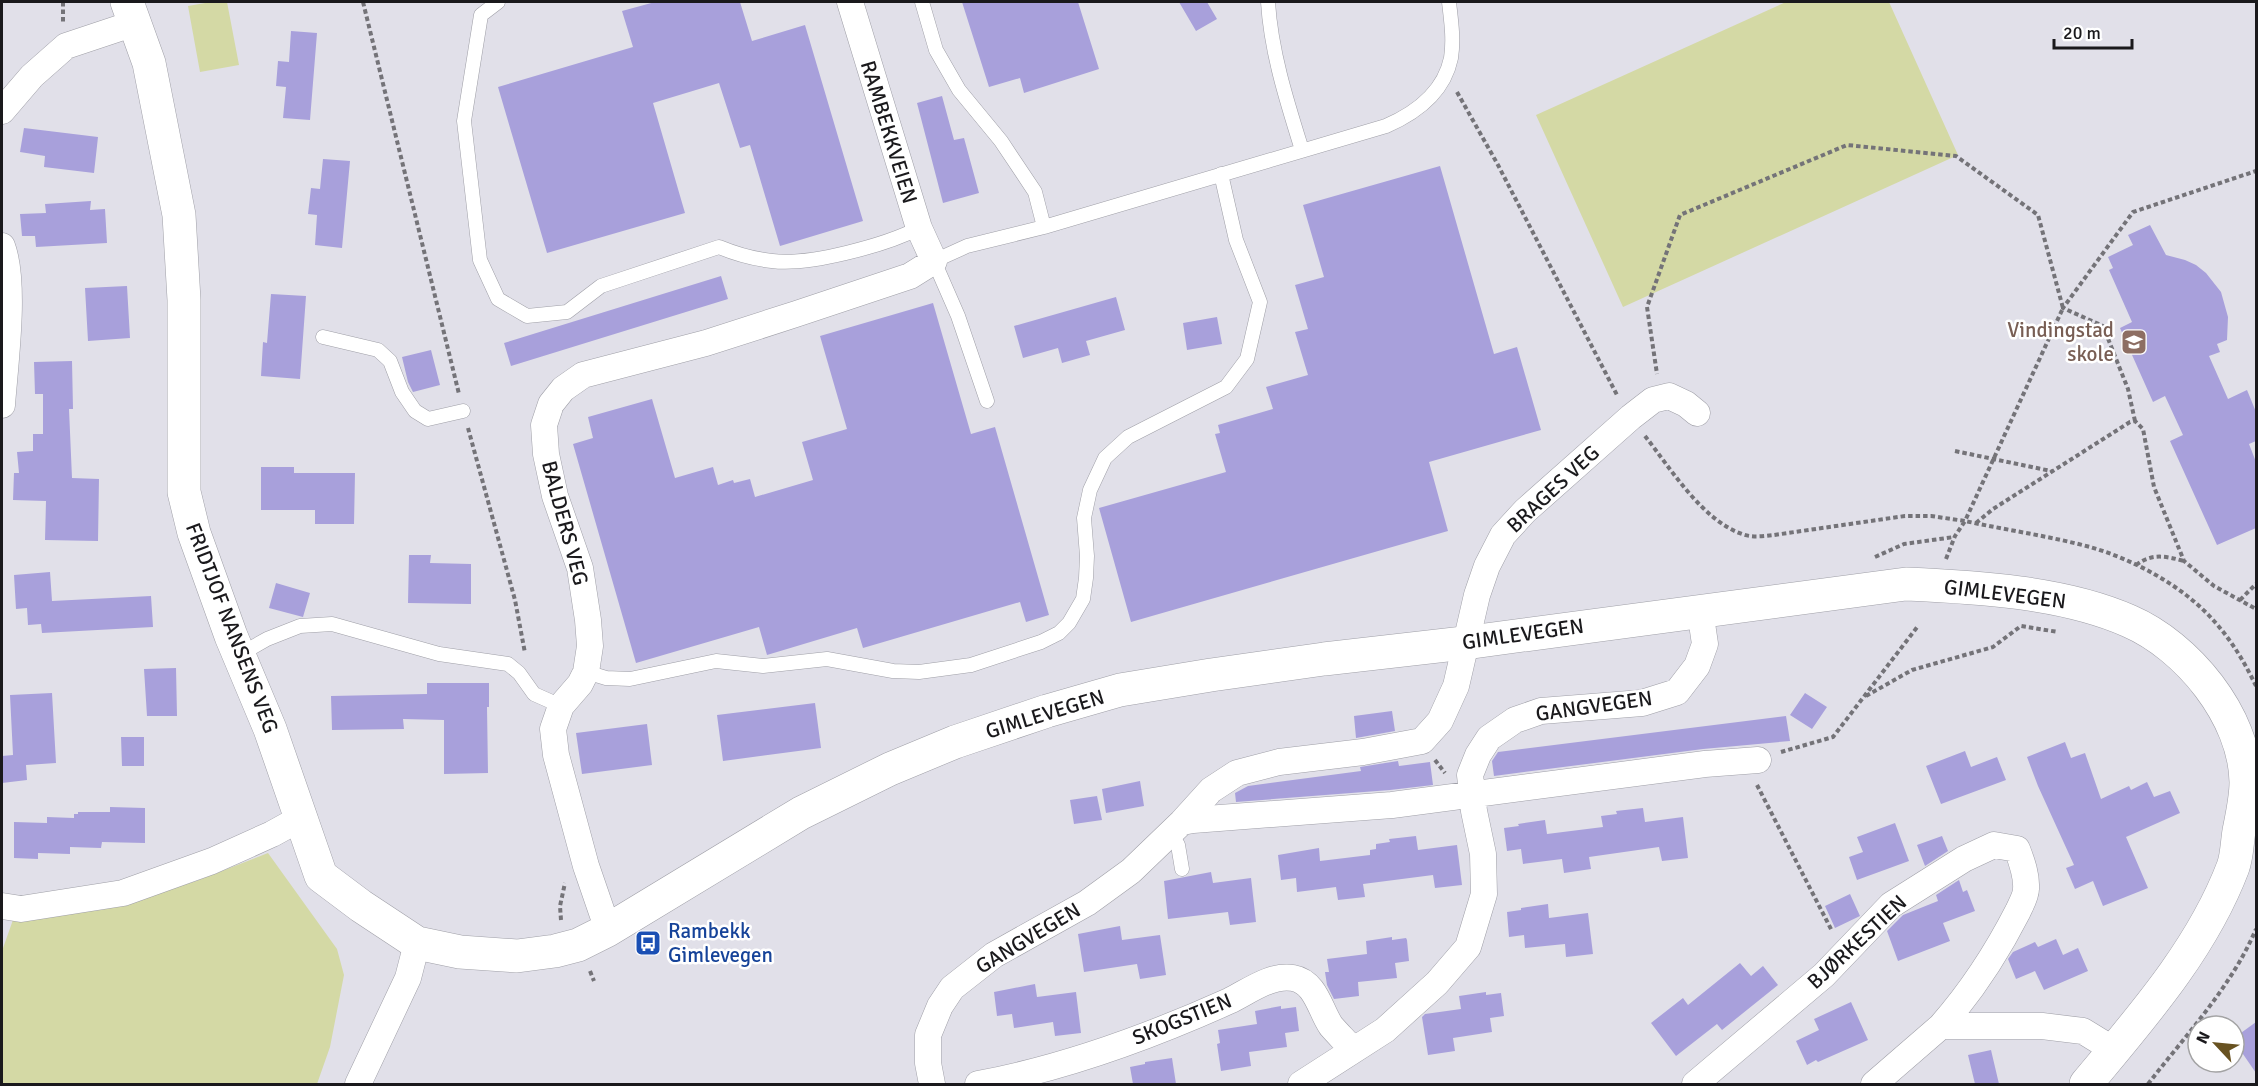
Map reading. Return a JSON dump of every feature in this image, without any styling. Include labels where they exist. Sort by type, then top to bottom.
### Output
[{"type":"street","name":"RAMBEKKVEIEN","points":[[850,2],[919,228],[934,261]]},
{"type":"street","points":[[2,111],[32,76],[66,46],[131,12]]},
{"type":"street","name":"FRIDTJOF NANSENS VEG","points":[[131,12],[149,63],[179,215],[184,300],[184,492],[194,533],[239,655],[270,729],[321,876],[417,944]]},
{"type":"street","points":[[2,246],[6,258],[8,311],[2,405]]},
{"type":"street","name":"BALDERS VEG","points":[[608,930],[585,866],[556,755],[553,729],[561,706],[580,684],[586,672],[589,661],[589,628],[580,568],[555,496],[546,454],[544,425],[551,404],[563,389],[583,375],[706,343],[785,318],[910,276],[934,261]]},
{"type":"street","points":[[1661,398],[1669,396],[1686,404],[1697,413]]},
{"type":"street","name":"BRAGES VEG","points":[[1464,643],[1487,566],[1503,535],[1525,511],[1631,417],[1653,400],[1661,398]]},
{"type":"street","name":"GIMLEVEGEN","points":[[417,944],[460,952],[517,956],[578,945],[608,930],[682,883],[821,803],[890,769],[944,747],[1047,711],[1120,690],[1211,675],[1906,584],[1970,587],[2083,605],[2128,620],[2157,636],[2179,653],[2212,692],[2229,717],[2240,745],[2246,782],[2234,865],[2213,911],[2180,965],[2086,1084]]},
{"type":"street","name":"GANGVEGEN","points":[[1300,1084],[1385,1030],[1437,983],[1468,946],[1484,894],[1482,854],[1467,795],[1470,775],[1478,754],[1489,738],[1515,720],[1541,711],[1642,703],[1677,692],[1697,666],[1705,644],[1700,610]]},
{"type":"street","points":[[1422,741],[1440,721],[1456,686],[1464,643]]},
{"type":"street","name":"GANGVEGEN","points":[[932,1084],[928,1063],[928,1035],[940,1005],[952,988],[994,955],[1087,903],[1131,871],[1211,790],[1237,772],[1279,762],[1364,752],[1422,741]]},
{"type":"street","points":[[1176,827],[1193,819],[1392,805],[1751,760]]},
{"type":"street","points":[[2,906],[21,909],[123,893],[213,861],[301,818]]},
{"type":"street","name":"BJØRKESTIEN","points":[[1695,1084],[1824,975],[1891,904],[1936,875],[1994,845],[2017,849],[2024,868],[2027,892],[2010,927],[1962,1002],[1941,1026],[1874,1084]]},
{"type":"street","points":[[358,1084],[408,978],[417,944]]},
{"type":"street","name":"SKOGSTIEN","points":[[978,1084],[1023,1076],[1114,1047],[1181,1022],[1274,979],[1293,978],[1306,984],[1314,993],[1331,1025],[1353,1050]]},
{"type":"street","points":[[1941,1026],[2042,1026],[2083,1031],[2114,1050]]},
{"type":"lane","points":[[498,2],[481,15],[464,121],[480,260],[498,299],[527,316],[567,312],[601,286],[718,247],[738,254],[774,261],[808,260],[888,242],[919,228]]},
{"type":"lane","points":[[922,2],[936,50],[959,90],[1001,141],[1035,192],[1044,226]]},
{"type":"lane","points":[[1268,2],[1284,92],[1302,150]]},
{"type":"lane","points":[[987,401],[958,316],[934,261],[967,246],[1044,226],[1386,126],[1407,117],[1428,100],[1443,78],[1451,59],[1453,41],[1449,2]]},
{"type":"lane","points":[[586,672],[606,678],[630,679],[716,661],[752,663],[763,666],[827,659],[919,672],[971,665],[1041,642],[1059,633],[1069,623],[1083,599],[1087,556],[1084,518],[1090,490],[1106,458],[1128,437],[1226,387],[1247,359],[1260,302],[1236,240],[1221,174]]},
{"type":"lane","points":[[323,337],[378,350],[390,361],[402,392],[415,411],[428,419],[463,411]]},
{"type":"lane","points":[[239,655],[267,639],[300,626],[332,624],[439,654],[508,664],[519,673],[534,694],[561,706]]},
{"type":"lane","points":[[1176,827],[1182,869]]},
{"type":"path","points":[[363,2],[463,411],[515,600],[534,694]]},
{"type":"path","points":[[1459,96],[1498,165],[1617,396]]},
{"type":"path","points":[[1661,398],[1647,307],[1680,215],[1847,145],[1956,156],[2038,215],[2063,308]]},
{"type":"path","points":[[1942,568],[2063,308],[2133,212],[2256,171]]},
{"type":"path","points":[[2063,308],[2103,326],[2128,389],[2135,422],[2143,429],[2154,487],[2184,561],[2214,586],[2256,609]]},
{"type":"path","points":[[1976,523],[1993,509],[2052,471],[2130,422],[2135,422]]},
{"type":"path","points":[[1645,435],[1681,482],[1713,517],[1721,524],[1743,535],[1774,536],[1905,516],[1931,516],[2090,547],[2136,565],[2175,588],[2214,621],[2241,657],[2256,686]]},
{"type":"path","points":[[1955,451],[2052,471]]},
{"type":"path","points":[[2136,565],[2154,556],[2184,561]]},
{"type":"path","points":[[2239,600],[2256,584]]},
{"type":"path","points":[[1866,696],[1912,669],[1993,647],[2021,626],[2069,634],[2083,605]]},
{"type":"path","points":[[1847,950],[1833,933],[1751,760],[1833,737],[1918,626]]},
{"type":"path","points":[[1422,741],[1467,795]]},
{"type":"path","points":[[2148,1084],[2215,997],[2247,950],[2256,929]]},
{"type":"green space","points":[[227,2],[239,65],[200,72],[188,6]]},
{"type":"green space","points":[[1786,2],[1889,2],[1958,155],[1623,307],[1536,115]]},
{"type":"green space","points":[[268,853],[337,949],[344,975],[330,1047],[317,1084],[2,1084],[2,951],[14,917],[101,910],[196,881]]},
{"type":"building","points":[[655,2],[740,2],[752,41],[805,25],[863,221],[780,246],[750,145],[740,148],[719,83],[653,103],[685,213],[547,253],[498,87],[633,47],[622,11]]},
{"type":"building","points":[[962,2],[1078,2],[1099,69],[1024,93],[1020,78],[989,87]]},
{"type":"building","points":[[1179,2],[1207,2],[1217,19],[1196,31]]},
{"type":"building","points":[[291,31],[317,33],[310,120],[283,118],[286,87],[276,86],[278,61],[289,62]]},
{"type":"building","points":[[942,96],[954,140],[964,138],[979,193],[943,203],[917,103]]},
{"type":"building","points":[[24,128],[98,137],[94,173],[44,167],[45,156],[20,152]]},
{"type":"building","points":[[323,159],[350,161],[342,248],[315,245],[317,215],[308,214],[311,188],[320,189]]},
{"type":"building","points":[[1440,166],[1494,354],[1517,347],[1541,430],[1429,462],[1448,531],[1131,622],[1099,508],[1226,472],[1215,434],[1220,433],[1218,425],[1273,409],[1266,387],[1308,375],[1295,332],[1308,329],[1295,285],[1324,277],[1303,205]]},
{"type":"building","points":[[91,201],[90,210],[105,209],[107,243],[36,247],[35,236],[22,236],[20,214],[46,213],[45,204]]},
{"type":"building","points":[[2150,225],[2166,255],[2196,265],[2206,273],[2221,292],[2228,317],[2227,340],[2217,344],[2220,352],[2209,356],[2228,399],[2247,390],[2256,412],[2256,441],[2249,444],[2256,462],[2256,528],[2217,545],[2170,441],[2183,435],[2165,396],[2153,402],[2120,328],[2132,322],[2109,270],[2113,268],[2108,257],[2133,245],[2128,235]]},
{"type":"building","points":[[721,276],[728,299],[511,366],[504,343]]},
{"type":"building","points":[[127,286],[130,338],[88,341],[85,288]]},
{"type":"building","points":[[271,294],[306,296],[300,379],[261,376],[263,342],[267,343]]},
{"type":"building","points":[[1116,297],[1125,330],[1086,341],[1090,355],[1062,363],[1058,348],[1023,358],[1014,326]]},
{"type":"building","points":[[933,303],[971,434],[995,427],[1049,615],[1026,622],[1020,602],[863,648],[857,628],[767,655],[759,627],[636,663],[573,444],[593,438],[588,417],[652,399],[675,478],[713,467],[718,485],[733,480],[734,483],[750,479],[755,497],[813,480],[802,442],[847,429],[820,336]]},
{"type":"building","points":[[1217,317],[1222,344],[1187,350],[1183,323]]},
{"type":"building","points":[[431,350],[440,385],[413,392],[402,357]]},
{"type":"building","points":[[72,361],[73,409],[69,409],[72,478],[99,479],[98,541],[45,540],[46,501],[13,500],[14,473],[19,473],[17,452],[33,451],[33,434],[43,434],[43,394],[35,394],[34,362]]},
{"type":"building","points":[[261,467],[294,467],[294,473],[355,473],[354,524],[315,524],[315,510],[261,510]]},
{"type":"building","points":[[409,555],[431,555],[430,563],[471,564],[471,604],[408,603]]},
{"type":"building","points":[[50,572],[52,601],[151,596],[153,627],[42,633],[41,624],[28,625],[27,608],[16,609],[14,575]]},
{"type":"building","points":[[276,583],[310,593],[303,617],[269,608]]},
{"type":"building","points":[[176,668],[177,716],[147,716],[144,669]]},
{"type":"building","points":[[427,683],[489,683],[488,773],[444,774],[444,720],[403,719],[404,729],[332,730],[331,696],[427,694]]},
{"type":"building","points":[[52,693],[56,763],[26,765],[27,780],[2,783],[2,756],[13,755],[10,695]]},
{"type":"building","points":[[1805,693],[1827,707],[1812,729],[1790,715]]},
{"type":"building","points":[[815,703],[821,748],[723,761],[717,715]]},
{"type":"building","points":[[1392,711],[1395,731],[1356,738],[1354,716]]},
{"type":"building","points":[[1786,716],[1790,741],[1703,749],[1494,776],[1492,761],[1498,752]]},
{"type":"building","points":[[647,724],[652,765],[582,774],[576,733]]},
{"type":"building","points":[[121,737],[144,737],[144,766],[122,766]]},
{"type":"building","points":[[2065,742],[2071,758],[2085,753],[2101,799],[2129,786],[2131,790],[2147,782],[2154,797],[2170,791],[2180,813],[2126,837],[2148,888],[2103,906],[2093,881],[2075,889],[2066,868],[2074,865],[2027,757]]},
{"type":"building","points":[[1965,751],[1971,767],[1997,757],[2006,780],[1941,804],[1926,766]]},
{"type":"building","points":[[1398,761],[1399,766],[1430,762],[1433,785],[1236,802],[1235,793],[1248,786],[1361,771],[1360,767]]},
{"type":"building","points":[[1140,781],[1144,806],[1106,813],[1102,789]]},
{"type":"building","points":[[1097,796],[1102,820],[1074,824],[1070,800]]},
{"type":"building","points":[[110,807],[145,808],[145,843],[102,842],[101,848],[70,847],[70,854],[38,853],[38,859],[14,858],[14,822],[47,823],[47,817],[74,818],[74,814],[78,812],[110,812]]},
{"type":"building","points":[[1643,808],[1645,822],[1683,817],[1688,858],[1662,861],[1659,847],[1589,857],[1591,869],[1564,873],[1562,859],[1523,864],[1521,849],[1507,851],[1504,828],[1545,820],[1547,834],[1603,827],[1601,816],[1617,814],[1616,811]]},
{"type":"building","points":[[1895,823],[1909,861],[1857,880],[1849,857],[1863,852],[1857,837]]},
{"type":"building","points":[[1416,836],[1418,850],[1457,845],[1462,885],[1435,888],[1433,875],[1363,884],[1365,897],[1338,900],[1336,887],[1297,892],[1296,878],[1281,880],[1278,855],[1319,848],[1320,861],[1370,855],[1370,850],[1376,849],[1376,844],[1390,842],[1389,839]]},
{"type":"building","points":[[1942,836],[1948,851],[1925,866],[1917,845]]},
{"type":"building","points":[[1211,872],[1213,883],[1251,878],[1256,922],[1230,925],[1228,912],[1168,919],[1164,881]]},
{"type":"building","points":[[1959,880],[1963,892],[1967,890],[1975,911],[1943,923],[1950,941],[1898,961],[1887,931],[1903,915],[1938,901],[1936,895]]},
{"type":"building","points":[[1850,894],[1860,916],[1835,928],[1825,906]]},
{"type":"building","points":[[1548,904],[1549,918],[1588,913],[1593,954],[1566,957],[1565,944],[1525,948],[1524,935],[1509,937],[1507,912]]},
{"type":"building","points":[[1120,926],[1122,940],[1160,935],[1166,975],[1140,979],[1137,964],[1084,972],[1078,934]]},
{"type":"building","points":[[1392,937],[1392,940],[1406,938],[1407,940],[1409,961],[1395,963],[1397,978],[1358,982],[1359,996],[1334,999],[1327,985],[1325,972],[1329,972],[1327,959],[1367,954],[1366,941]]},
{"type":"building","points":[[2056,939],[2063,955],[2078,948],[2088,971],[2044,990],[2035,971],[2016,979],[2008,959],[2013,952],[2035,942],[2038,947]]},
{"type":"building","points":[[1740,963],[1751,976],[1763,966],[1778,985],[1722,1030],[1717,1024],[1676,1056],[1651,1023],[1683,998],[1688,1005]]},
{"type":"building","points":[[1035,984],[1037,997],[1076,992],[1081,1033],[1055,1036],[1053,1022],[1014,1028],[1012,1014],[997,1016],[994,992]]},
{"type":"building","points":[[1486,992],[1486,995],[1501,993],[1504,1016],[1490,1018],[1492,1032],[1453,1038],[1455,1051],[1428,1055],[1422,1017],[1425,1014],[1461,1009],[1459,996]]},
{"type":"building","points":[[1851,1002],[1868,1040],[1807,1065],[1796,1041],[1819,1030],[1814,1019]]},
{"type":"building","points":[[1281,1006],[1281,1009],[1296,1007],[1299,1031],[1285,1033],[1287,1047],[1249,1052],[1251,1066],[1221,1071],[1217,1044],[1220,1043],[1218,1030],[1257,1024],[1255,1011]]},
{"type":"building","points":[[2256,1022],[2256,1073],[2246,1058],[2246,1029]]},
{"type":"building","points":[[1991,1050],[1999,1084],[1975,1084],[1968,1055]]},
{"type":"building","points":[[1172,1058],[1176,1084],[1133,1084],[1130,1067]]},
{"type":"place","name":"Vindingstad skole","points":[[2134,342]]},
{"type":"place","name":"Rambekk Gimlevegen","points":[[648,943]]}]
